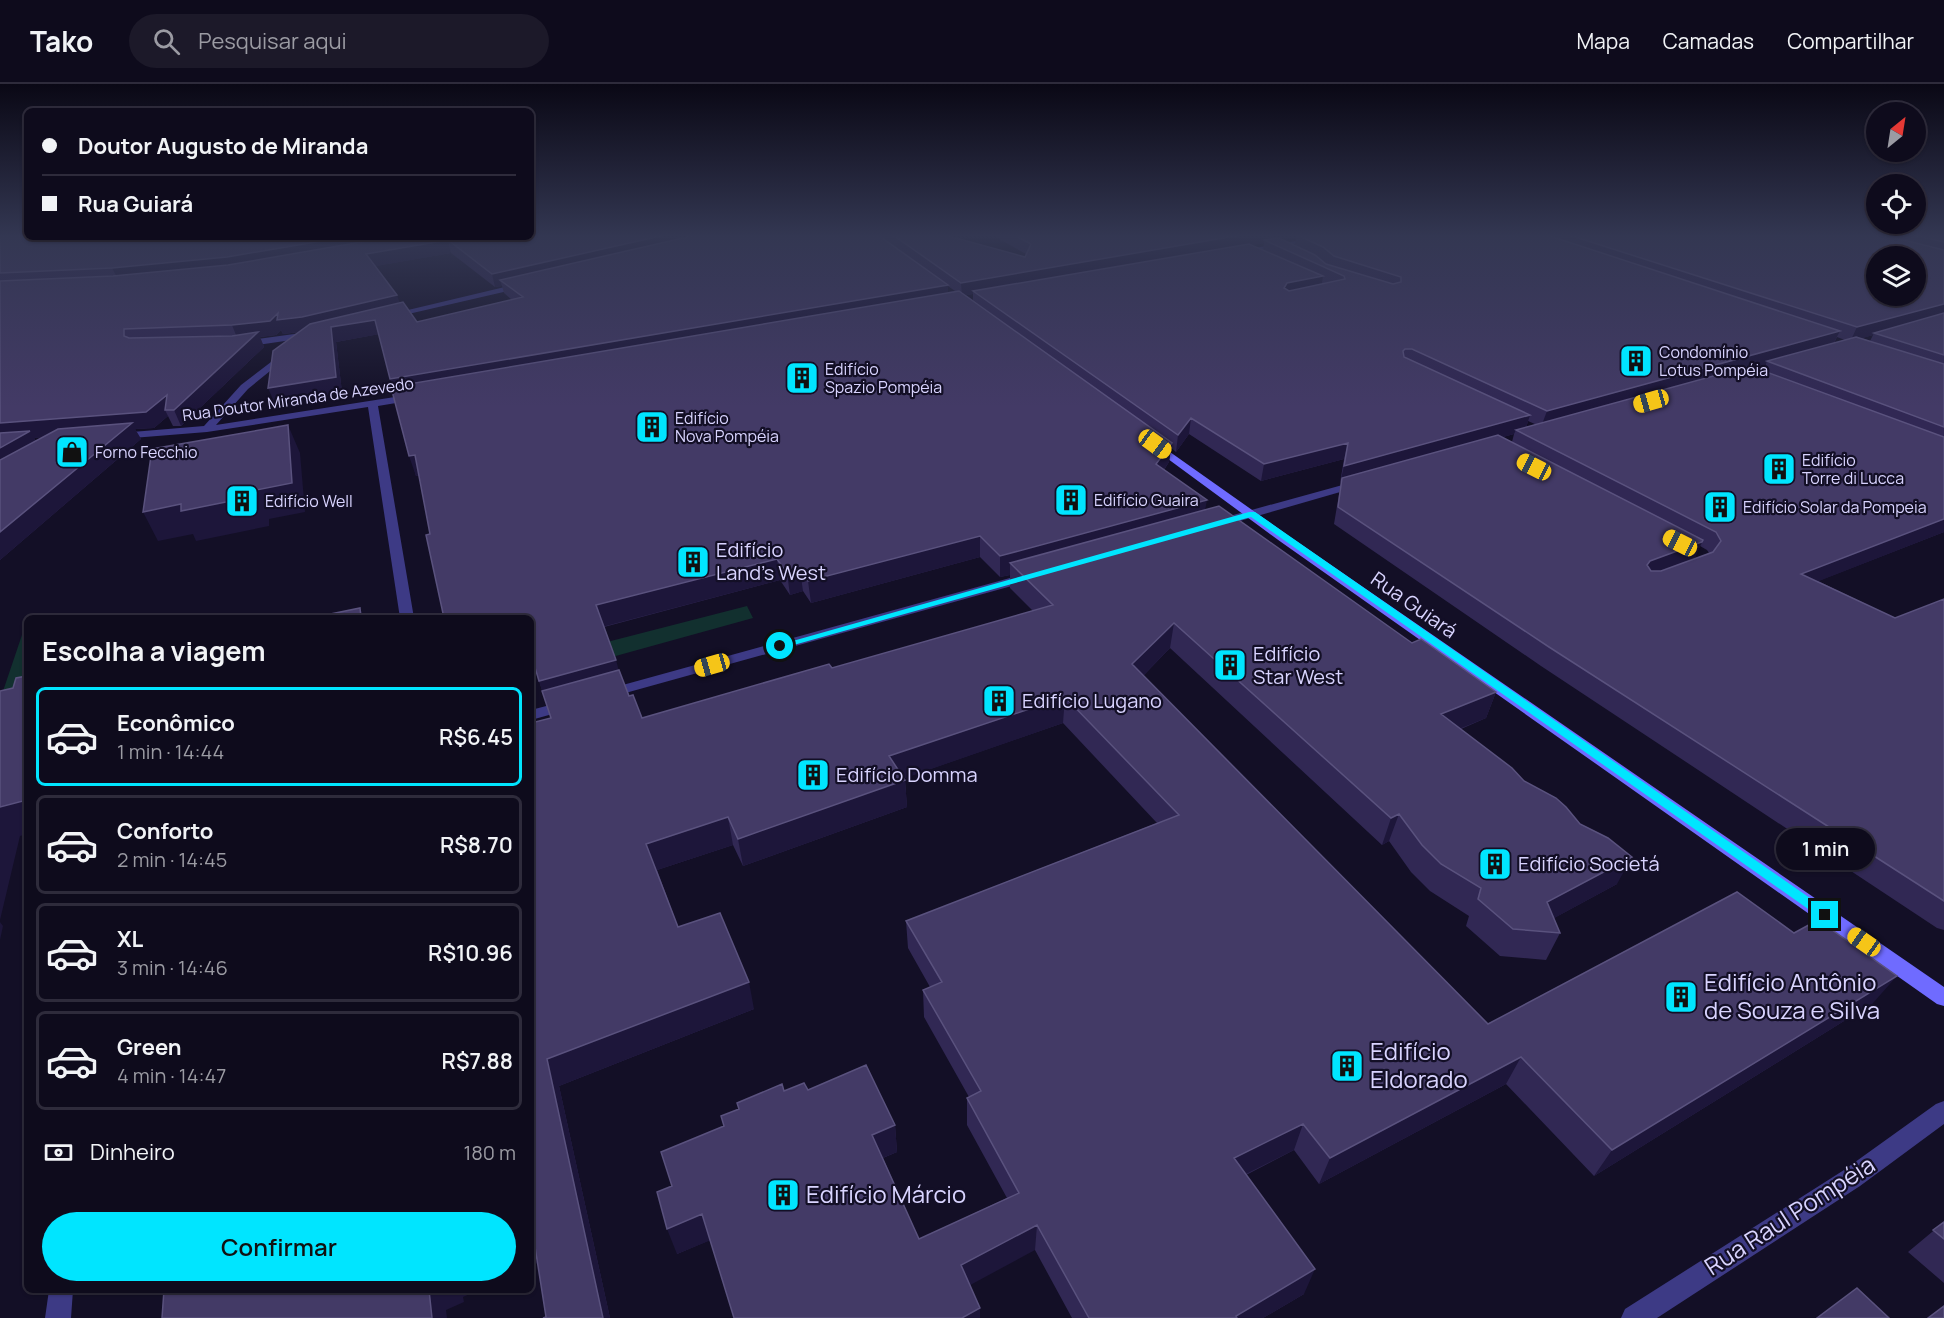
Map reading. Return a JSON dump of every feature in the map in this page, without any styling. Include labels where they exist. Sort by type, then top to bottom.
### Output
[{"type":"street","points":[[380,318],[488,293]]},
{"type":"street","points":[[230,346],[323,331]]},
{"type":"street","points":[[207,429],[237,394],[259,373],[312,334]]},
{"type":"street","name":"Rua Doutor Miranda de Azevedo","points":[[107,437],[207,429],[420,396]]},
{"type":"street","points":[[374,404],[407,615]]},
{"type":"street","name":"Rua Guiará","points":[[1143,435],[1252,514],[1944,998]]},
{"type":"street","points":[[1205,527],[1371,480]]},
{"type":"street","points":[[534,714],[1037,574]]},
{"type":"street","name":"Rua Raul Pompéia","points":[[1634,1318],[1852,1178],[1944,1111]]},
{"type":"street","points":[[57,1318],[61,1293]]},
{"type":"green space","points":[[747,606],[753,618],[612,657],[607,642]]},
{"type":"green space","points":[[24,629],[24,700],[0,700]]},
{"type":"building","points":[[0,293],[395,293],[397,295],[302,317],[277,320],[278,313],[270,321],[232,325],[124,329],[124,336],[129,338],[232,336],[258,332],[174,410],[165,410],[167,395],[146,412],[0,423]]},
{"type":"building","points":[[517,293],[903,293],[390,379],[375,320],[331,327],[336,377],[268,388],[273,351],[310,324],[403,302],[417,322],[523,297]]},
{"type":"building","points":[[950,293],[961,293],[1172,443],[1156,464],[1207,500],[1000,556],[980,536],[808,581],[800,570],[787,573],[777,559],[596,605],[616,660],[539,681],[534,664],[534,615],[443,615],[426,535],[430,534],[415,455],[409,456],[391,387]]},
{"type":"building","points":[[975,293],[1723,293],[1840,331],[1547,411],[1412,349],[1405,349],[1404,357],[1530,415],[1344,466],[1348,443],[1264,464],[1191,418],[1178,435]]},
{"type":"building","points":[[1749,293],[1866,293],[1866,306],[1926,306],[1926,293],[1944,293],[1944,304],[1857,327]]},
{"type":"building","points":[[1944,313],[1944,355],[1874,333]]},
{"type":"building","points":[[1856,337],[1944,364],[1944,427],[1767,361]]},
{"type":"building","points":[[1750,366],[1944,437],[1944,519],[1801,574],[1895,618],[1944,599],[1944,901],[1549,647],[1338,507],[1342,478],[1498,435],[1703,540],[1650,561],[1647,565],[1651,571],[1661,571],[1713,552],[1721,541],[1716,532],[1516,430]]},
{"type":"building","points":[[132,423],[0,532],[0,460],[58,429]]},
{"type":"building","points":[[288,425],[292,483],[256,490],[256,496],[181,511],[181,504],[143,512],[152,449]]},
{"type":"building","points":[[30,431],[0,448],[0,433]]},
{"type":"building","points":[[1219,506],[1412,643],[1421,639],[1496,692],[1441,714],[1512,768],[1524,781],[1556,798],[1580,824],[1608,838],[1632,857],[1547,902],[1560,933],[1513,929],[1478,899],[1481,888],[1441,864],[1422,845],[1399,814],[1391,818],[1174,623],[1132,664],[1488,1024],[1737,892],[1794,933],[1818,920],[1897,976],[1612,1150],[1521,1057],[1330,1158],[1303,1124],[1234,1158],[1315,1269],[1236,1316],[1237,1318],[1089,1318],[1037,1225],[961,1265],[980,1308],[962,1318],[734,1318],[702,1214],[667,1229],[657,1192],[672,1186],[661,1152],[724,1126],[721,1116],[739,1109],[737,1103],[782,1084],[784,1091],[804,1083],[808,1090],[866,1065],[895,1125],[872,1135],[919,1239],[1019,1193],[967,1098],[981,1091],[923,990],[942,982],[906,921],[1179,815],[1065,697],[889,756],[905,780],[738,839],[728,817],[646,844],[678,927],[720,913],[749,982],[547,1059],[603,1318],[543,1318],[546,1317],[534,1240],[534,722],[551,718],[542,691],[619,670],[629,696],[633,695],[642,718],[829,664],[832,668],[1053,605],[1010,563]]},
{"type":"building","points":[[360,608],[361,615],[326,615]]},
{"type":"building","points":[[24,677],[24,801],[0,807],[0,691],[13,688],[16,678]]},
{"type":"building","points":[[1944,1222],[1944,1239],[1933,1230]]},
{"type":"building","points":[[1857,1288],[1889,1318],[1817,1318]]},
{"type":"building","points":[[164,1293],[429,1293],[432,1318],[162,1318]]},
{"type":"building","points":[[1944,1306],[1944,1318],[1928,1318]]},
{"type":"place","name":"Condomínio Lotus Pompéia","points":[[1636,361]]},
{"type":"place","name":"Edifício Spazio Pompéia","points":[[802,378]]},
{"type":"place","name":"Edifício Nova Pompéia","points":[[652,427]]},
{"type":"place","name":"Forno Fecchio","points":[[72,452]]},
{"type":"place","name":"Edifício Torre di Lucca","points":[[1779,469]]},
{"type":"place","name":"Edifício Guaira","points":[[1071,500]]},
{"type":"place","name":"Edifício Well","points":[[242,501]]},
{"type":"place","name":"Edifício Solar da Pompeia","points":[[1720,507]]},
{"type":"place","name":"Edifício Land's West","points":[[693,562]]},
{"type":"place","name":"Edifício Star West","points":[[1230,665]]},
{"type":"place","name":"Edifício Lugano","points":[[999,701]]},
{"type":"place","name":"Edifício Domma","points":[[813,775]]},
{"type":"place","name":"Edifício Societá","points":[[1495,864]]},
{"type":"place","name":"Edifício Antônio de Souza e Silva","points":[[1681,997]]},
{"type":"place","name":"Edifício Eldorado","points":[[1347,1066]]},
{"type":"place","name":"Edifício Márcio","points":[[783,1195]]},
{"type":"route","points":[[780,646],[1252,514],[1825,915]]}]
